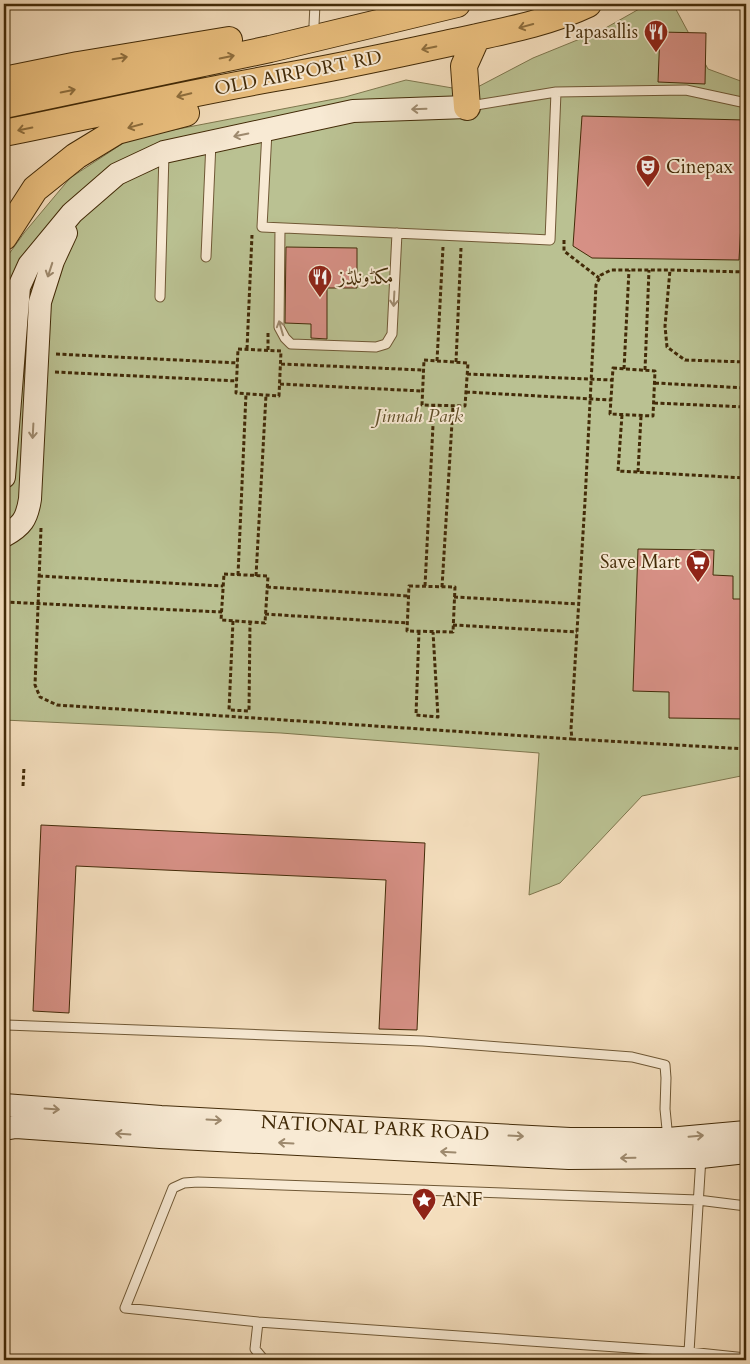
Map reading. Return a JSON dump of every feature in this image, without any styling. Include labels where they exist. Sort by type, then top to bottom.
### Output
[{"type":"main road","points":[[4,80],[315,14],[450,4]]},
{"type":"main road","points":[[4,105],[270,48],[457,4]]},
{"type":"main road","name":"OLD AIRPORT RD","points":[[4,133],[203,91],[349,65],[477,37],[525,26],[571,12],[588,4]]},
{"type":"main road","points":[[467,106],[464,66],[477,37]]},
{"type":"main road","points":[[4,237],[35,189],[76,156],[117,131],[300,85],[349,65]]},
{"type":"street","points":[[4,477],[19,287],[29,265],[72,213],[117,174],[164,152],[353,111],[467,106]]},
{"type":"street","points":[[4,536],[20,524],[27,515],[40,302],[48,274],[63,237],[78,217],[117,174]]},
{"type":"street","name":"NATIONAL PARK ROAD","points":[[4,1105],[161,1117],[570,1139],[668,1139],[746,1132]]},
{"type":"street","name":"NATIONAL PARK ROAD","points":[[4,1129],[16,1127],[160,1137],[569,1158],[701,1156],[746,1152]]},
{"type":"lane","points":[[467,106],[556,92],[686,90],[746,103]]},
{"type":"lane","points":[[267,130],[262,227],[550,240],[556,92]]},
{"type":"lane","points":[[206,258],[211,142]]},
{"type":"lane","points":[[160,297],[164,152]]},
{"type":"lane","points":[[280,229],[278,327],[291,344],[301,345],[376,347],[386,344],[392,334],[397,233]]},
{"type":"lane","points":[[7,1025],[423,1041],[632,1057],[665,1065],[665,1109],[668,1139]]},
{"type":"lane","points":[[689,1352],[701,1156]]},
{"type":"lane","points":[[746,1206],[698,1200],[184,1183],[174,1188],[125,1308],[258,1322],[689,1352],[746,1358]]},
{"type":"lane","points":[[258,1322],[255,1349],[264,1360]]},
{"type":"path","points":[[247,349],[252,227],[262,227]]},
{"type":"path","points":[[550,240],[564,240],[564,251],[599,278]]},
{"type":"path","points":[[437,361],[444,246]]},
{"type":"path","points":[[456,362],[461,248]]},
{"type":"path","points":[[572,739],[571,729],[596,285],[601,275],[611,270],[746,272]]},
{"type":"path","points":[[624,369],[629,270]]},
{"type":"path","points":[[645,370],[649,270]]},
{"type":"path","points":[[670,270],[665,326],[667,347],[685,360],[746,362]]},
{"type":"path","points":[[238,349],[281,351],[280,396],[236,393],[238,363],[238,349]]},
{"type":"path","points":[[48,354],[238,363]]},
{"type":"path","points":[[424,360],[437,361],[468,362],[465,406],[422,405],[424,360]]},
{"type":"path","points":[[281,364],[423,370]]},
{"type":"path","points":[[613,368],[624,369],[655,371],[653,416],[610,414],[613,368]]},
{"type":"path","points":[[47,372],[237,381]]},
{"type":"path","points":[[467,374],[612,380]]},
{"type":"path","points":[[655,383],[746,388]]},
{"type":"path","points":[[280,384],[422,391]]},
{"type":"path","points":[[466,392],[611,400]]},
{"type":"path","points":[[238,574],[246,394]]},
{"type":"path","points":[[256,576],[266,395]]},
{"type":"path","points":[[654,402],[746,407]]},
{"type":"path","points":[[426,586],[434,405]]},
{"type":"path","points":[[442,587],[453,406]]},
{"type":"path","points":[[622,415],[618,472],[746,478]]},
{"type":"path","points":[[638,472],[641,416]]},
{"type":"path","points":[[41,526],[35,685],[40,698],[57,705],[746,749]]},
{"type":"path","points":[[224,574],[238,574],[268,576],[265,623],[221,620],[224,574]]},
{"type":"path","points":[[39,576],[223,586]]},
{"type":"path","points":[[409,586],[426,586],[454,587],[453,632],[407,631],[409,586]]},
{"type":"path","points":[[267,587],[409,596]]},
{"type":"path","points":[[454,597],[578,604]]},
{"type":"path","points":[[4,602],[222,612]]},
{"type":"path","points":[[265,614],[408,623]]},
{"type":"path","points":[[232,621],[229,710],[249,711],[250,622]]},
{"type":"path","points":[[453,625],[577,632]]},
{"type":"path","points":[[419,631],[416,715],[438,717],[433,632]]},
{"type":"path","points":[[24,767],[24,786]]},
{"type":"green space","name":"Jinnah Park","points":[[648,4],[673,4],[708,69],[746,83],[746,775],[642,796],[560,883],[529,895],[539,753],[281,733],[4,720],[4,261],[24,233],[70,178],[131,138],[345,97],[406,80],[470,91],[533,58],[602,30]]},
{"type":"building","points":[[660,32],[706,33],[705,84],[658,82]]},
{"type":"building","points":[[582,116],[745,120],[746,221],[741,224],[739,260],[592,258],[573,246]]},
{"type":"building","points":[[286,247],[357,248],[357,288],[327,288],[327,339],[311,338],[311,324],[285,323]]},
{"type":"building","points":[[638,549],[714,550],[713,575],[733,576],[733,599],[746,599],[746,719],[669,718],[669,692],[633,691]]},
{"type":"building","points":[[41,825],[425,843],[417,1030],[379,1029],[386,880],[76,866],[69,1013],[33,1011]]},
{"type":"place","name":"Papasallis","points":[[656,53]]},
{"type":"place","name":"Cinepax","points":[[648,188]]},
{"type":"place","name":"مکڈونلڈز","points":[[320,298]]},
{"type":"place","name":"Save Mart","points":[[698,583]]},
{"type":"place","name":"ANF","points":[[424,1221]]}]
